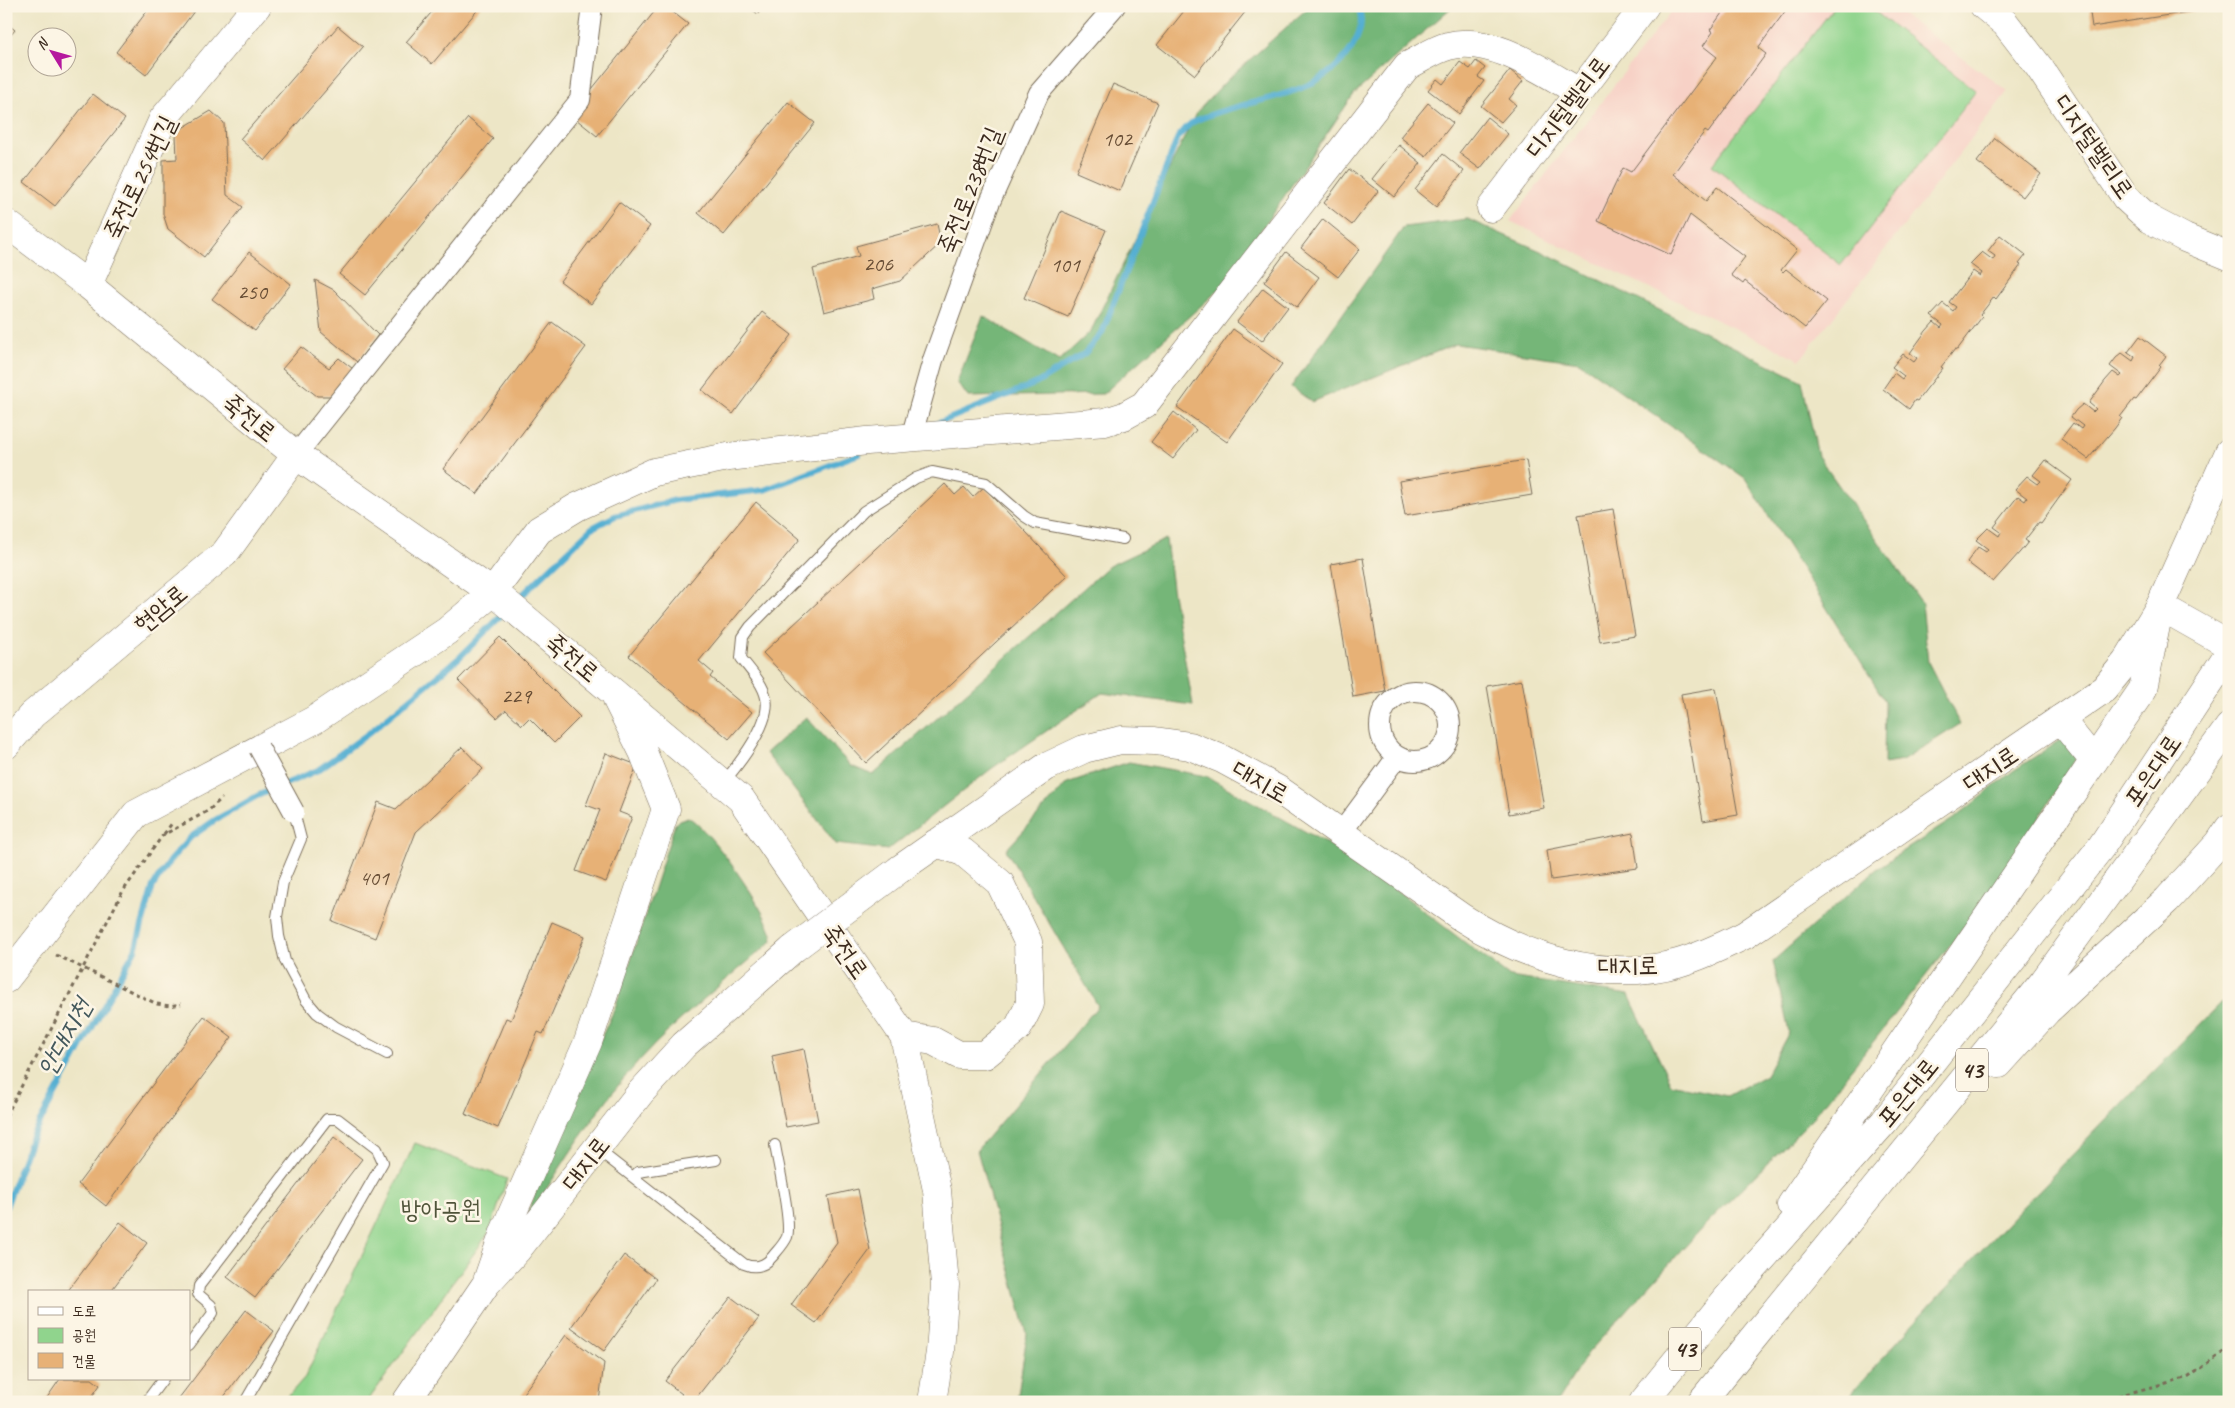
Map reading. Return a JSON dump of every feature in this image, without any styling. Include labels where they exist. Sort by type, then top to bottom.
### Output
[{"type":"main road","name":"죽전로254번길","points":[[88,285],[163,119],[257,6]]},
{"type":"main road","name":"디지털벨리로","points":[[1491,208],[1645,6]]},
{"type":"main road","name":"디지털벨리로","points":[[1984,6],[2005,22],[2039,67],[2126,198],[2149,218],[2185,238],[2229,256]]},
{"type":"main road","points":[[6,979],[136,814],[314,720],[447,631],[505,602],[539,530],[577,507],[654,472],[728,456],[867,442],[913,430],[1105,422],[1124,416],[1144,405],[1407,66],[1448,46],[1479,44],[1516,57],[1578,92]]},
{"type":"main road","name":"죽전로","points":[[6,223],[88,285],[296,455],[505,602],[741,799],[904,1036],[937,1190],[946,1285],[940,1352],[932,1402]]},
{"type":"main road","name":"대지로","points":[[406,1402],[486,1284],[517,1250],[642,1092],[684,1045],[794,949],[936,842],[1046,767],[1084,749],[1121,740],[1155,741],[1190,746],[1222,759],[1279,790],[1491,936],[1527,952],[1563,963],[1601,968],[1638,969],[1676,964],[1710,953],[1745,935],[2104,689],[2126,662],[2160,606],[2229,452]]},
{"type":"main road","name":"현암로","points":[[6,745],[32,715],[225,553],[296,455]]},
{"type":"main road","points":[[1728,1297],[2143,690],[2160,606],[2229,646]]},
{"type":"main road","name":"포은대로","points":[[1643,1402],[1728,1297],[1884,1122],[2095,854],[2229,653]]},
{"type":"main road","points":[[486,1284],[504,1232],[588,1042],[666,809],[644,752],[612,690]]},
{"type":"main road","points":[[2060,719],[2094,761]]},
{"type":"main road","name":"포은대로","points":[[1701,1402],[2044,981],[2229,727]]},
{"type":"main road","points":[[1802,1278],[2047,1010],[2167,900],[2219,843],[2229,828]]},
{"type":"main road","points":[[904,1036],[933,1041],[959,1055],[985,1055],[1018,1028],[1030,1004],[1028,942],[1000,883],[963,852],[936,842]]},
{"type":"street","points":[[296,455],[580,100],[592,6]]},
{"type":"street","name":"죽전로238번길","points":[[913,430],[933,360],[989,204],[1038,93],[1115,6]]},
{"type":"street","points":[[1410,692],[1421,692],[1431,695],[1440,701],[1446,709],[1450,720],[1447,742],[1440,752],[1431,758],[1420,761],[1408,761],[1398,757],[1389,750],[1381,735],[1379,704],[1391,701],[1400,695],[1410,692]]},
{"type":"street","points":[[259,748],[294,812]]},
{"type":"street","points":[[1341,833],[1398,757]]},
{"type":"lane","points":[[723,783],[764,722],[768,710],[761,686],[741,658],[743,637],[750,627],[864,511],[916,478],[932,472],[986,483],[1024,516],[1035,522],[1123,540]]},
{"type":"lane","points":[[294,812],[301,839],[283,882],[277,917],[279,936],[286,961],[306,1000],[317,1013],[336,1027],[387,1054]]},
{"type":"lane","points":[[190,1344],[213,1313],[210,1305],[198,1294],[199,1286],[326,1119],[338,1118],[377,1149],[382,1162],[245,1402]]},
{"type":"lane","points":[[596,1148],[744,1264],[760,1267],[768,1262],[784,1243],[789,1228],[775,1145]]},
{"type":"lane","points":[[634,1176],[638,1172],[716,1160]]},
{"type":"lane","points":[[146,1402],[162,1380]]},
{"type":"path","points":[[6,1116],[123,891],[163,836],[208,811],[227,793]]},
{"type":"path","points":[[54,954],[157,1004],[170,1006],[181,1004]]},
{"type":"path","points":[[2095,1402],[2189,1377],[2229,1348]]},
{"type":"shaded area","points":[[1675,6],[1891,6],[2008,91],[1800,360],[1510,221]]},
{"type":"green space","points":[[1310,6],[1453,6],[1354,94],[1223,286],[1103,394],[968,397],[957,382],[983,316],[1059,361],[1091,331],[1196,113],[1227,80]]},
{"type":"green space","points":[[1835,6],[1868,6],[1976,91],[1841,265],[1712,165]]},
{"type":"green space","points":[[1467,219],[1543,252],[1802,381],[1818,456],[1922,603],[1928,662],[1960,724],[1902,761],[1884,764],[1885,701],[1745,478],[1579,362],[1456,344],[1312,402],[1291,387],[1404,227]]},
{"type":"green space","points":[[1166,539],[1172,588],[1193,705],[1102,693],[991,769],[888,850],[836,844],[766,753],[806,717],[851,766],[873,775],[1109,566]]},
{"type":"green space","points":[[2063,738],[2077,757],[2014,858],[1967,924],[1810,1121],[1703,1227],[1588,1353],[1557,1402],[1017,1402],[1027,1334],[977,1150],[1098,1006],[1006,850],[1067,783],[1129,762],[1206,776],[1360,862],[1510,977],[1629,995],[1671,1084],[1727,1096],[1766,1075],[1789,1032],[1773,961],[1879,867],[1956,817],[2013,771]]},
{"type":"green space","points":[[688,817],[710,838],[737,872],[760,909],[773,937],[772,941],[687,1014],[639,1061],[609,1097],[531,1213],[527,1215],[563,1120],[615,1008],[675,824],[679,820]]},
{"type":"green space","points":[[2229,995],[2229,1402],[1844,1402],[1985,1246]]},
{"type":"green space","name":"방아공원","points":[[415,1143],[507,1179],[490,1231],[367,1402],[283,1402],[305,1377]]},
{"type":"building","points":[[151,6],[198,6],[146,75],[116,52]]},
{"type":"building","points":[[437,6],[481,6],[432,64],[406,42]]},
{"type":"building","points":[[659,6],[665,6],[688,24],[597,136],[571,115]]},
{"type":"building","points":[[747,6],[764,6],[758,14]]},
{"type":"building","points":[[1188,6],[1250,6],[1195,75],[1157,45]]},
{"type":"building","points":[[1727,6],[1789,6],[1758,48],[1766,54],[1708,133],[1705,131],[1673,174],[1706,201],[1717,187],[1797,250],[1781,270],[1783,272],[1786,269],[1827,301],[1805,328],[1745,281],[1743,284],[1731,275],[1745,257],[1690,215],[1671,255],[1598,221],[1623,168],[1631,172],[1717,57],[1703,46],[1713,32],[1710,30]]},
{"type":"building","points":[[2089,6],[2220,6],[2220,7],[2092,27]]},
{"type":"building","points":[[6,23],[15,30],[6,41]]},
{"type":"building","points":[[338,26],[363,47],[265,161],[240,139]]},
{"type":"building","points":[[1476,61],[1485,68],[1478,77],[1484,81],[1459,114],[1428,90],[1437,79],[1443,84],[1460,62],[1470,69]]},
{"type":"building","points":[[1510,70],[1523,81],[1509,99],[1516,105],[1501,122],[1481,106]]},
{"type":"building","points":[[1113,84],[1158,103],[1120,191],[1076,172]]},
{"type":"building","points":[[93,94],[125,119],[55,206],[24,182]]},
{"type":"building","points":[[788,102],[815,123],[724,235],[698,213]]},
{"type":"building","points":[[1428,103],[1453,123],[1426,157],[1400,137]]},
{"type":"building","points":[[211,111],[224,123],[227,195],[243,207],[204,257],[168,229],[163,214],[163,160],[177,159],[176,135],[184,127]]},
{"type":"building","points":[[1487,117],[1508,134],[1480,169],[1459,153]]},
{"type":"building","points":[[468,118],[493,139],[365,295],[339,274]]},
{"type":"building","points":[[1995,138],[2041,174],[2023,197],[1977,162]]},
{"type":"building","points":[[1399,145],[1421,163],[1394,197],[1372,179]]},
{"type":"building","points":[[1443,154],[1464,171],[1436,207],[1415,190]]},
{"type":"building","points":[[1349,169],[1378,191],[1352,225],[1324,203]]},
{"type":"building","points":[[619,202],[650,226],[591,304],[560,281]]},
{"type":"building","points":[[1061,211],[1106,230],[1068,317],[1024,298]]},
{"type":"building","points":[[1323,219],[1360,249],[1338,277],[1301,248]]},
{"type":"building","points":[[937,224],[941,243],[900,281],[872,289],[874,299],[824,312],[813,269],[859,256],[856,246]]},
{"type":"building","points":[[2000,235],[2026,255],[2019,264],[2021,265],[1996,299],[1994,297],[1980,315],[1982,317],[1957,350],[1955,349],[1941,367],[1943,368],[1909,409],[1883,389],[1894,373],[1902,379],[1904,376],[1892,367],[1903,354],[1914,362],[1917,358],[1910,353],[1926,331],[1934,322],[1941,328],[1943,325],[1931,316],[1943,303],[1953,311],[1956,307],[1949,302],[1973,271],[1980,276],[1982,273],[1970,264],[1982,252],[1993,260],[1995,256],[1988,251]]},
{"type":"building","points":[[249,252],[291,284],[255,331],[212,299]]},
{"type":"building","points":[[1286,252],[1319,277],[1297,307],[1264,282]]},
{"type":"building","points":[[315,280],[334,290],[378,335],[357,362],[321,332]]},
{"type":"building","points":[[1263,288],[1288,307],[1262,341],[1237,322]]},
{"type":"building","points":[[762,312],[792,335],[733,414],[702,390]]},
{"type":"building","points":[[552,322],[586,347],[477,494],[443,469]]},
{"type":"building","points":[[1233,329],[1282,364],[1227,442],[1177,407]]},
{"type":"building","points":[[2140,336],[2166,356],[2159,365],[2161,367],[2136,400],[2134,399],[2120,417],[2122,418],[2115,428],[2088,459],[2061,439],[2073,423],[2081,429],[2083,426],[2071,417],[2083,404],[2093,412],[2096,409],[2089,403],[2105,381],[2113,372],[2120,377],[2122,375],[2110,366],[2122,353],[2133,361],[2135,357],[2128,352]]},
{"type":"building","points":[[301,347],[329,368],[339,358],[357,372],[338,396],[317,396],[282,369]]},
{"type":"building","points":[[1174,412],[1196,430],[1173,459],[1151,442]]},
{"type":"building","points":[[1526,460],[1532,495],[1405,516],[1399,481]]},
{"type":"building","points":[[2045,460],[2072,480],[2041,523],[2039,522],[2025,540],[2028,542],[1993,582],[1967,562],[1978,547],[1986,552],[1988,549],[1976,540],[1988,528],[1999,536],[2001,532],[1994,527],[2018,496],[2025,501],[2027,498],[2015,489],[2027,476],[2038,484],[2041,481],[2033,475]]},
{"type":"building","points":[[945,484],[955,495],[964,487],[973,497],[984,487],[1067,576],[866,763],[763,653]]},
{"type":"building","points":[[756,502],[800,539],[699,661],[713,673],[710,677],[752,712],[729,739],[629,656]]},
{"type":"building","points":[[1613,509],[1635,636],[1600,642],[1578,515]]},
{"type":"building","points":[[1363,558],[1385,691],[1353,697],[1331,564]]},
{"type":"building","points":[[500,637],[580,717],[554,743],[529,718],[522,725],[506,710],[497,718],[458,680]]},
{"type":"building","points":[[1522,680],[1544,808],[1509,814],[1487,686]]},
{"type":"building","points":[[1716,688],[1738,815],[1703,821],[1681,694]]},
{"type":"building","points":[[462,747],[483,769],[416,832],[375,938],[332,921],[378,802],[396,809]]},
{"type":"building","points":[[606,753],[637,765],[619,812],[632,817],[606,882],[576,871],[600,810],[586,805]]},
{"type":"building","points":[[1633,833],[1638,868],[1551,880],[1547,850]]},
{"type":"building","points":[[552,922],[585,936],[543,1034],[538,1032],[498,1128],[465,1114],[506,1018],[511,1020]]},
{"type":"building","points":[[204,1016],[232,1037],[106,1206],[78,1184]]},
{"type":"building","points":[[804,1049],[818,1121],[786,1127],[772,1056]]},
{"type":"building","points":[[334,1137],[362,1159],[255,1298],[227,1277]]},
{"type":"building","points":[[858,1189],[870,1250],[816,1323],[791,1305],[837,1242],[828,1196]]},
{"type":"building","points":[[120,1222],[147,1243],[112,1290],[69,1290]]},
{"type":"building","points":[[624,1255],[656,1279],[604,1351],[571,1327]]},
{"type":"building","points":[[731,1297],[759,1318],[696,1398],[701,1402],[676,1402],[682,1394],[665,1381]]},
{"type":"building","points":[[246,1310],[274,1331],[220,1402],[176,1402]]},
{"type":"building","points":[[566,1335],[604,1363],[599,1402],[529,1402],[521,1396]]},
{"type":"building","points":[[59,1380],[93,1380],[100,1385],[88,1402],[44,1402]]},
{"type":"waterway","points":[[936,424],[1037,383],[1084,354],[1102,333],[1178,137],[1195,121],[1215,113],[1302,88],[1321,78],[1339,64],[1353,46],[1360,27],[1361,17],[1358,6]]},
{"type":"waterway","points":[[516,601],[592,528],[615,516],[676,500],[764,490],[859,454]]},
{"type":"waterway","name":"안대지천","points":[[6,1207],[32,1136],[135,950],[153,886],[170,860],[191,837],[215,820],[257,796],[318,770],[369,733],[459,658],[507,610]]}]
